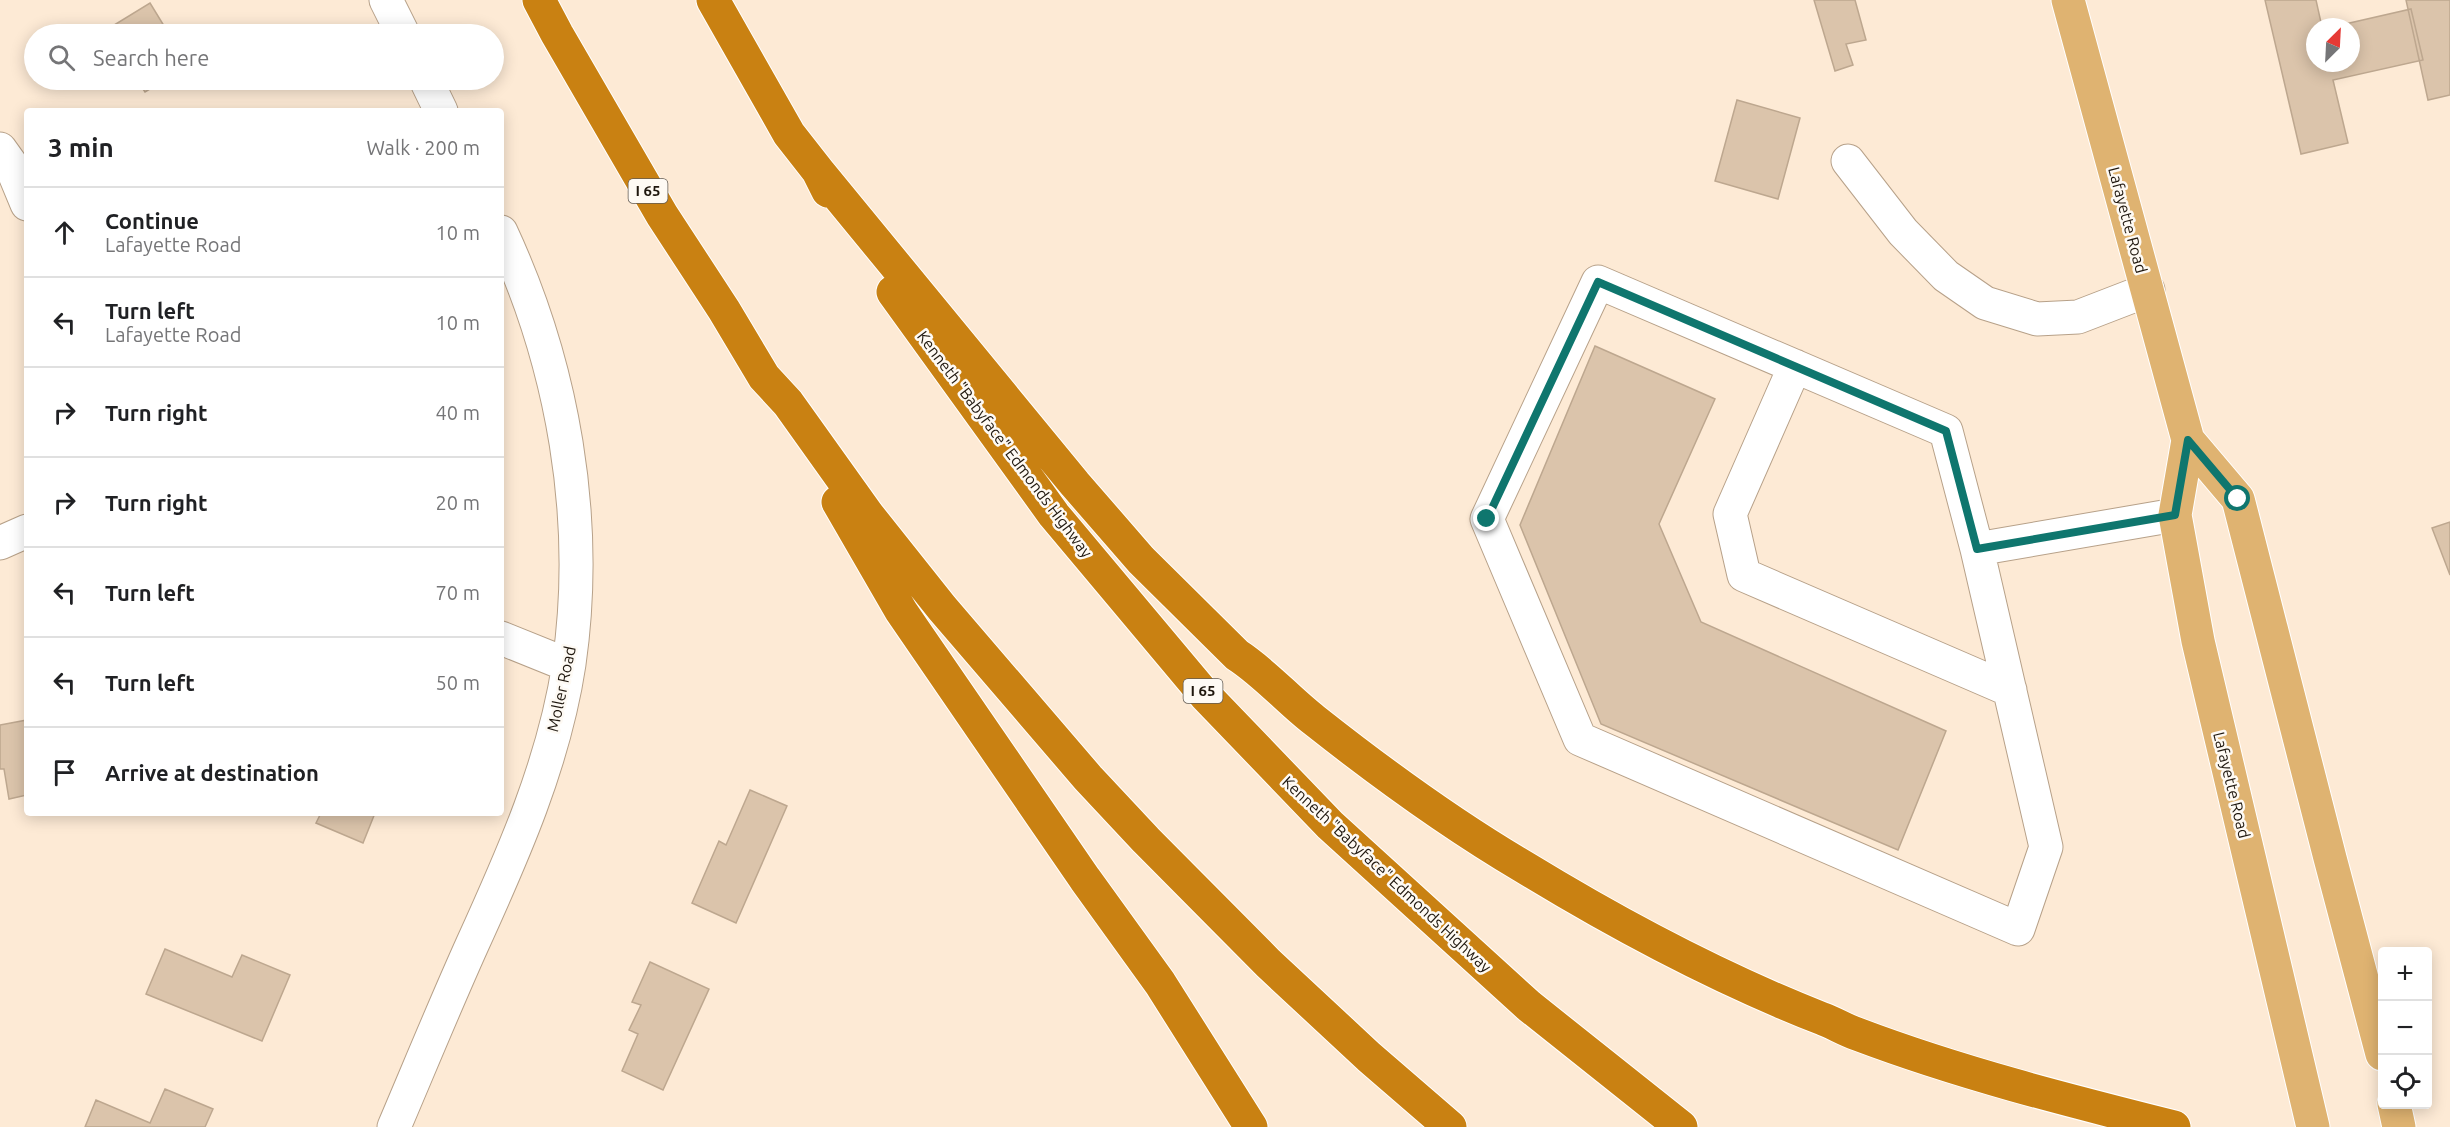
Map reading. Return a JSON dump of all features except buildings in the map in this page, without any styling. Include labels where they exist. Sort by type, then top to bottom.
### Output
[{"type":"highway","name":"I 65","points":[[539,0],[662,215],[764,376],[788,403],[868,514],[942,608],[1088,778],[1146,840],[1268,963],[1369,1057],[1450,1127]]},
{"type":"highway","name":"Kenneth \"Babyface\" Edmonds Highway","points":[[713,0],[789,134],[818,171],[841,215],[886,283],[1054,514],[1206,695],[1330,825],[1502,982],[1681,1127]]},
{"type":"highway","points":[[818,171],[1042,446],[1141,560],[1237,655],[1251,664],[1315,721],[1396,782],[1523,867],[1581,902],[1717,973],[1794,1008],[1855,1034],[1967,1072],[2174,1127]]},
{"type":"highway","points":[[764,376],[902,611],[1085,879],[1160,983],[1251,1127]]},
{"type":"main road","name":"Lafayette Road","points":[[2068,0],[2188,440],[2175,515],[2198,641],[2313,1127]]},
{"type":"main road","name":"Lafayette Road","points":[[2188,440],[2238,499],[2378,1039]]},
{"type":"main road","points":[[2395,1109],[2399,1127]]},
{"type":"street","points":[[386,0],[398,24]]},
{"type":"street","points":[[431,90],[440,108]]},
{"type":"street","points":[[0,149],[10,163],[24,197]]},
{"type":"street","points":[[1848,161],[1903,232],[1946,276],[1985,303],[2037,319],[2078,317],[2148,290]]},
{"type":"street","name":"Moller Road","points":[[394,1127],[522,831],[548,750],[568,665],[576,581],[575,529],[567,447],[546,346],[524,282],[504,239]]},
{"type":"street","points":[[1598,282],[1946,431],[1977,549],[2046,847],[2018,929],[1580,739],[1487,519],[1598,282]]},
{"type":"street","points":[[1795,366],[1730,514],[1744,575],[2010,690]]},
{"type":"street","points":[[1977,549],[2175,515]]},
{"type":"street","points":[[0,543],[24,532]]},
{"type":"street","points":[[504,639],[568,665]]},
{"type":"route","points":[[1487,519],[1598,282],[1946,431],[1977,549],[2175,515],[2188,440],[2238,499]]}]
